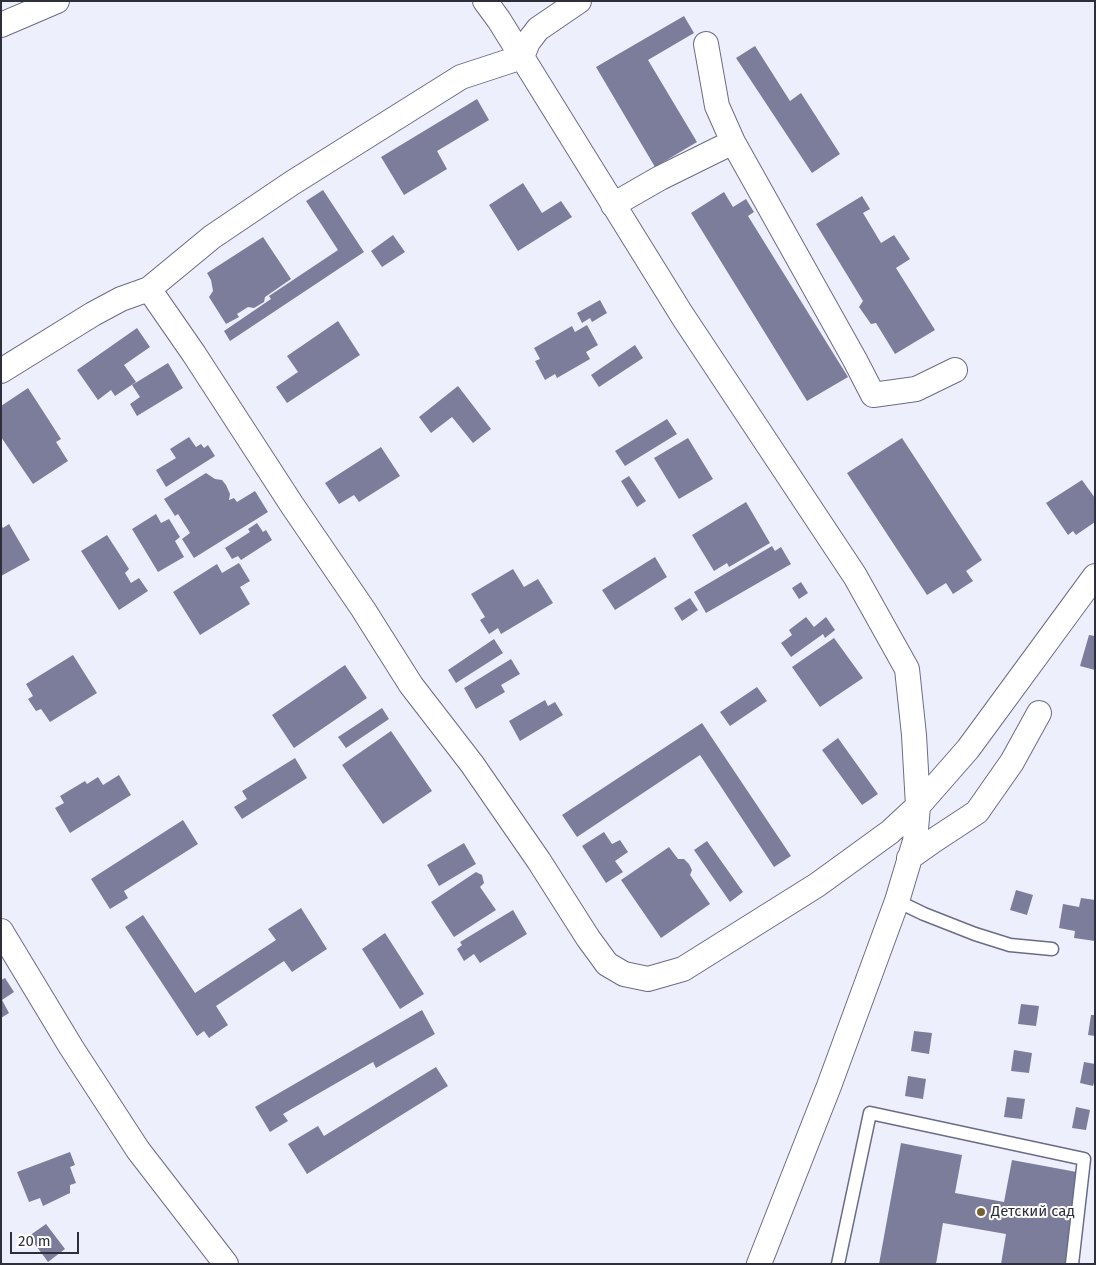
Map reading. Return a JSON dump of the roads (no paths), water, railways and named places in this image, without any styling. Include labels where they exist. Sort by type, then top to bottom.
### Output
[{"type":"street","points":[[1,25],[57,1]]},
{"type":"street","points":[[485,1],[522,57],[682,315],[855,576],[907,669],[914,735],[918,806],[914,841],[897,900],[760,1264]]},
{"type":"street","points":[[522,57],[528,42],[538,29],[579,1]]},
{"type":"street","points":[[706,44],[717,106],[733,142],[873,395],[916,389],[955,370]]},
{"type":"street","points":[[1,371],[93,314],[121,299],[149,289],[212,238],[292,183],[461,77],[522,57]]},
{"type":"street","points":[[613,204],[660,178],[733,142]]},
{"type":"street","points":[[149,289],[194,354],[411,684],[472,764],[607,964],[624,974],[648,979],[683,969],[817,885],[890,832],[918,806],[968,749],[1095,576]]},
{"type":"street","points":[[909,858],[977,812],[1012,762],[1039,713]]},
{"type":"street","points":[[1,931],[71,1047],[138,1150],[226,1264]]},
{"type":"lane","points":[[897,900],[924,914],[1010,946],[1052,949]]},
{"type":"lane","points":[[838,1264],[870,1113],[1084,1160],[1072,1264]]},
{"type":"place","name":"Детский сад","points":[[981,1212]]}]
